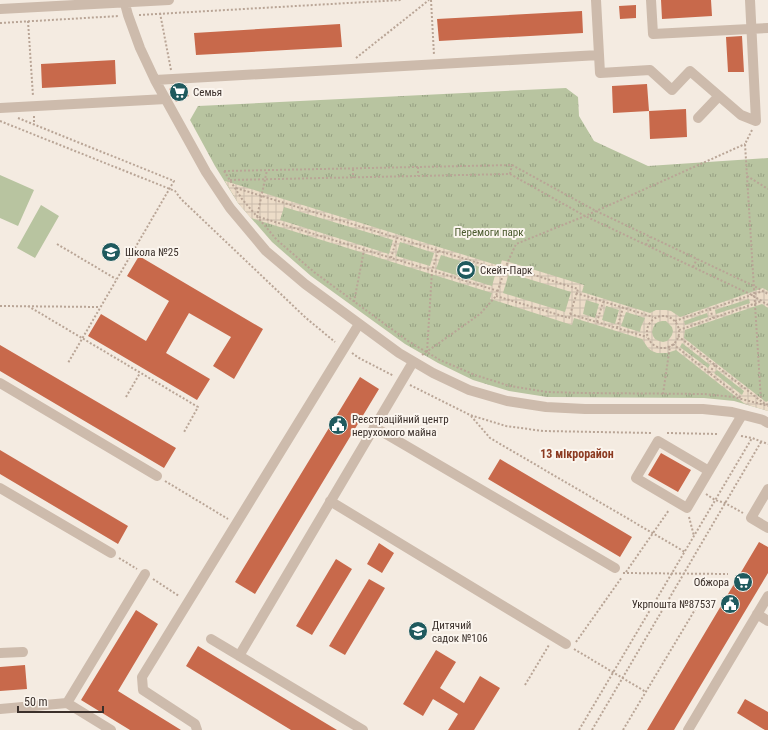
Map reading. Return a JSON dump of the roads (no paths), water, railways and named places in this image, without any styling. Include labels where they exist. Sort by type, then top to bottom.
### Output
[{"type":"street","points":[[0,10],[124,1],[169,0]]},
{"type":"street","points":[[596,0],[600,73],[650,70],[672,90],[690,72],[741,115],[756,121],[750,0]]},
{"type":"street","points":[[651,0],[653,34],[768,28]]},
{"type":"street","points":[[124,1],[140,48],[155,80],[206,172],[230,208],[266,251],[305,284],[399,354],[433,373],[469,390],[507,401],[546,407],[585,409],[703,409],[732,412],[768,423]]},
{"type":"street","points":[[155,80],[599,55]]},
{"type":"street","points":[[698,118],[718,97]]},
{"type":"street","points":[[0,108],[166,99]]},
{"type":"street","points":[[197,730],[196,724],[142,690],[142,677],[359,324]]},
{"type":"street","points":[[239,656],[413,362]]},
{"type":"street","points":[[0,383],[157,476]]},
{"type":"street","points":[[709,471],[658,441],[636,478],[687,508],[709,471],[742,415]]},
{"type":"street","points":[[374,427],[615,568]]},
{"type":"street","points":[[0,488],[111,554]]},
{"type":"street","points":[[768,489],[751,518],[768,528]]},
{"type":"street","points":[[330,501],[566,644]]},
{"type":"street","points":[[67,703],[145,574]]},
{"type":"street","points":[[688,730],[768,596]]},
{"type":"street","points":[[757,614],[768,620]]},
{"type":"street","points":[[211,639],[363,730]]},
{"type":"street","points":[[0,653],[23,652]]},
{"type":"street","points":[[0,709],[67,703],[111,730]]},
{"type":"place","name":"Семья","points":[[179,92]]},
{"type":"place","name":"Школа №25","points":[[111,252]]},
{"type":"place","name":"Скейт-Парк","points":[[466,270]]},
{"type":"place","name":"Реєстраційний центр нерухомого майна","points":[[338,425]]},
{"type":"place","name":"Обжора","points":[[743,582]]},
{"type":"place","name":"Укрпошта №87537","points":[[730,604]]},
{"type":"place","name":"Дитячий садок №106","points":[[418,631]]},
{"type":"district","name":"13 мікрорайон","points":[[577,454]]},
{"type":"park label","name":"Перемоги парк","points":[[489,232]]}]
